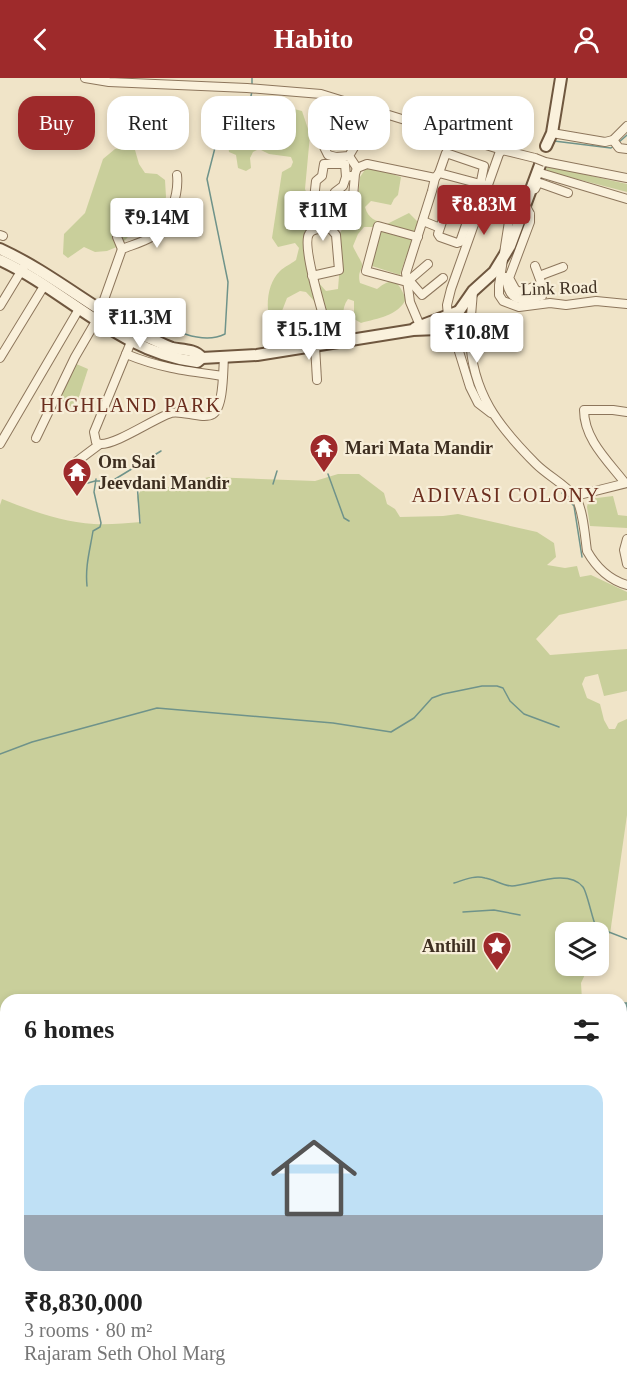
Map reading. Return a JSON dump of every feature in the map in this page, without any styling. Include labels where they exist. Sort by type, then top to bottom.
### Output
[{"type":"street","points":[[85,78],[109,82],[252,88],[321,94],[402,119]]},
{"type":"street","points":[[546,146],[552,134],[561,78]]},
{"type":"street","points":[[335,120],[354,131],[356,144],[349,156],[336,158],[328,155],[324,149],[321,131],[326,124],[335,120]]},
{"type":"street","points":[[552,134],[618,145],[627,126]]},
{"type":"street","points":[[627,199],[502,150],[485,184],[447,305],[470,387],[478,403],[491,413],[506,433],[538,466],[575,496],[579,504],[587,551],[595,564],[616,582],[627,585]]},
{"type":"street","points":[[418,328],[410,302],[406,273],[446,153],[484,166],[485,184]]},
{"type":"street","points":[[349,156],[356,171],[349,215],[339,221],[324,220],[322,207],[315,199],[316,181],[321,176],[324,164],[345,164],[344,186],[335,192],[342,200],[349,215]]},
{"type":"street","points":[[346,177],[367,164],[485,184]]},
{"type":"street","points":[[541,166],[627,178]]},
{"type":"street","points":[[541,166],[545,184]]},
{"type":"street","points":[[0,249],[98,316],[167,356],[197,362],[202,358],[262,355],[418,328],[438,329],[494,272],[504,257],[541,166]]},
{"type":"street","points":[[122,249],[152,237],[158,232],[175,200],[178,186],[177,175]]},
{"type":"street","points":[[504,257],[512,260],[538,183],[568,193]]},
{"type":"street","name":"Link Road","points":[[538,276],[541,282],[539,285],[519,292],[514,289],[509,278],[530,222],[530,214],[519,194],[513,196],[501,273],[499,295],[503,301],[519,307],[596,301],[627,304]]},
{"type":"street","points":[[449,212],[468,219],[459,243],[440,237],[438,234],[440,228],[445,213],[449,212]]},
{"type":"street","points":[[423,221],[440,228]]},
{"type":"street","points":[[36,438],[75,357],[98,316],[122,249],[117,237],[117,226]]},
{"type":"street","points":[[418,237],[378,226],[366,271],[399,281],[408,281],[428,264]]},
{"type":"street","points":[[312,276],[339,270],[336,235],[331,229],[314,229],[308,236],[307,244],[312,276],[331,343]]},
{"type":"street","points":[[0,260],[25,266],[44,286],[79,309],[98,316]]},
{"type":"street","points":[[0,306],[25,266]]},
{"type":"street","points":[[535,266],[538,276],[563,267]]},
{"type":"street","points":[[501,273],[506,274],[507,288],[512,296],[530,300],[542,296]]},
{"type":"street","points":[[408,281],[422,295],[443,278]]},
{"type":"street","points":[[0,358],[44,286]]},
{"type":"street","points":[[473,291],[470,336],[473,370],[491,413]]},
{"type":"street","points":[[0,444],[79,309]]},
{"type":"street","points":[[100,444],[94,437],[94,432],[134,336]]},
{"type":"street","points":[[315,346],[317,380]]},
{"type":"street","points":[[126,354],[153,365],[174,370],[223,375]]},
{"type":"street","points":[[75,462],[100,444],[110,443],[174,412],[207,416],[213,414],[219,406],[224,357]]},
{"type":"street","points":[[575,496],[598,492],[626,483],[592,440],[584,420],[585,410],[627,412]]},
{"type":"street","points":[[627,539],[624,550],[627,564]]},
{"type":"green space","points":[[296,110],[302,111],[308,129],[305,189],[311,204],[324,223],[312,228],[306,256],[312,275],[326,291],[338,289],[340,263],[338,236],[349,218],[359,189],[360,177],[366,168],[401,177],[398,195],[391,205],[371,201],[365,207],[370,217],[383,223],[387,224],[409,213],[418,222],[410,255],[406,257],[400,275],[369,265],[380,233],[373,227],[364,227],[353,246],[362,264],[360,283],[377,289],[388,282],[395,282],[406,299],[398,309],[381,318],[361,323],[354,319],[354,301],[348,299],[344,308],[344,326],[338,332],[329,330],[316,303],[306,292],[300,291],[287,298],[282,311],[283,324],[278,329],[272,327],[268,314],[269,290],[280,271],[296,260],[299,248],[295,243],[278,247],[272,238],[282,172],[291,167],[293,162],[291,157],[269,154],[261,150],[296,150]]},
{"type":"green space","points":[[114,150],[135,150],[139,164],[145,173],[157,174],[165,180],[166,197],[160,214],[143,233],[128,237],[119,246],[107,251],[95,252],[84,247],[68,258],[63,254],[64,234],[85,213],[103,159]]},
{"type":"green space","points":[[229,150],[257,150],[250,158],[251,168],[246,171],[238,168],[236,155]]},
{"type":"green space","points":[[547,166],[627,184],[627,192],[546,171]]},
{"type":"green space","points":[[74,363],[88,369],[75,409],[58,399]]},
{"type":"green space","points":[[338,474],[359,474],[384,493],[387,504],[395,509],[400,517],[458,514],[537,532],[554,543],[556,557],[547,565],[565,568],[577,566],[580,577],[591,575],[627,592],[627,600],[559,615],[536,639],[550,655],[627,649],[627,691],[604,696],[598,674],[585,677],[582,684],[587,698],[600,704],[609,729],[615,729],[618,723],[627,719],[627,815],[610,934],[609,922],[555,922],[555,976],[584,976],[581,983],[582,994],[0,994],[0,505],[2,499],[36,512],[70,521],[94,524],[141,522],[137,497],[141,490],[164,488],[209,477],[315,481]]},
{"type":"green space","points":[[613,496],[618,515],[627,516],[627,528],[590,526],[587,507],[589,499]]},
{"type":"waterway","points":[[252,78],[252,87]]},
{"type":"waterway","points":[[106,306],[120,302],[185,334],[212,338],[225,334],[228,282],[207,179],[217,140],[243,122],[252,91]]},
{"type":"waterway","points":[[618,143],[627,135]]},
{"type":"waterway","points":[[554,141],[611,148],[614,146]]},
{"type":"waterway","points":[[70,477],[81,485],[95,481],[112,481],[161,451]]},
{"type":"waterway","points":[[273,484],[277,471]]},
{"type":"waterway","points":[[328,474],[344,518],[349,521]]},
{"type":"waterway","points":[[87,586],[87,565],[93,531],[100,527],[101,523],[94,492],[96,479]]},
{"type":"waterway","points":[[137,483],[140,523]]},
{"type":"waterway","points":[[562,493],[574,506],[582,557]]},
{"type":"waterway","points":[[0,754],[32,742],[157,708],[333,723],[391,732],[414,718],[432,698],[482,686],[503,688],[510,701],[524,714],[559,727]]},
{"type":"waterway","points":[[454,883],[477,877],[512,886],[559,878],[576,881],[583,887],[596,927],[627,939]]},
{"type":"waterway","points":[[463,912],[494,910],[520,915]]},
{"type":"place","name":"Mari Mata Mandir","points":[[324,474]]},
{"type":"place","name":"Om Sai Jeevdani Mandir","points":[[77,498]]},
{"type":"place","name":"Anthill","points":[[497,972]]},
{"type":"district","name":"HIGHLAND PARK","points":[[131,405]]},
{"type":"district","name":"ADIVASI COLONY","points":[[506,495]]}]
